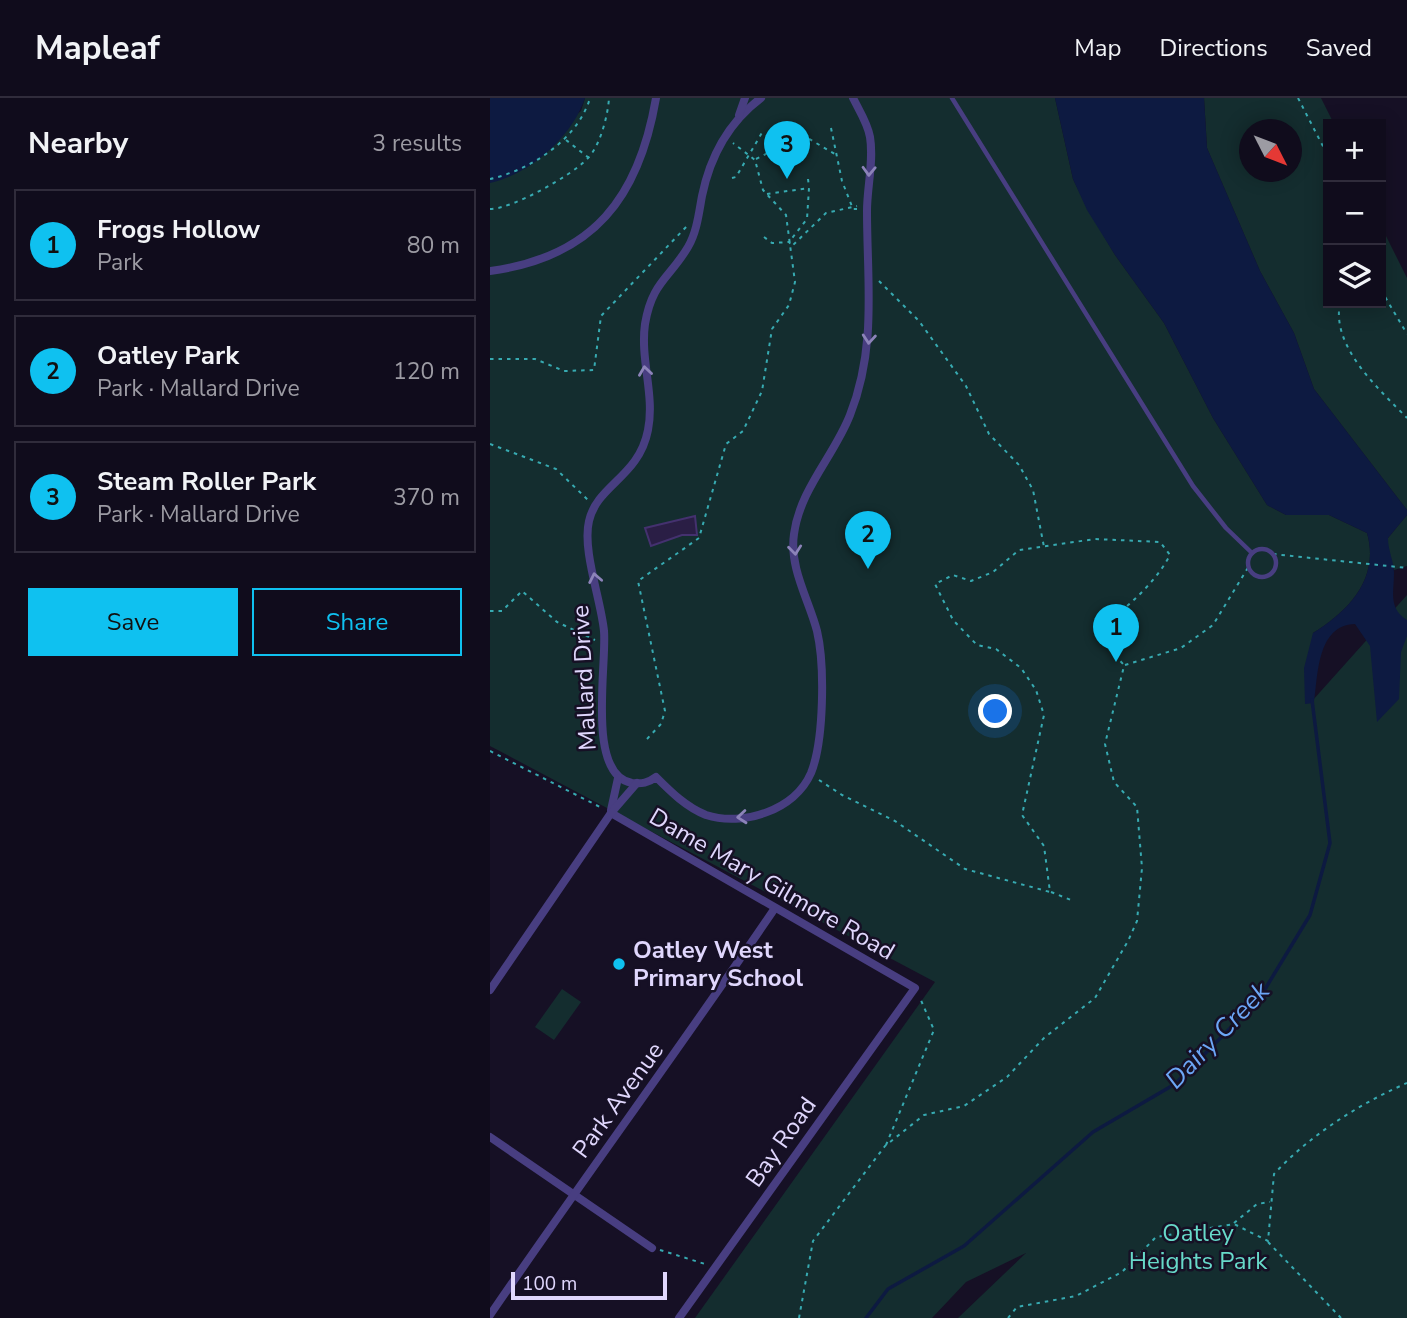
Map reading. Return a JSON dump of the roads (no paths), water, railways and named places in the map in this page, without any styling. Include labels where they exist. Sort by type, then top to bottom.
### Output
[{"type":"street","points":[[490,271],[532,263],[557,252],[598,224],[634,177],[644,153],[656,98]]},
{"type":"street","points":[[736,121],[745,98]]},
{"type":"street","points":[[736,121],[761,98]]},
{"type":"street","points":[[847,98],[855,102]]},
{"type":"street","name":"Mallard Drive","points":[[618,778],[647,783],[656,777],[694,809],[707,815],[729,818],[756,815],[781,806],[802,788],[810,774],[816,749],[821,658],[816,630],[800,583],[794,536],[804,500],[843,431],[861,381],[870,332],[868,243],[862,209],[870,136],[855,102]]},
{"type":"street","name":"Mallard Drive","points":[[611,813],[618,778],[604,752],[605,645],[588,535],[594,507],[631,469],[643,449],[650,417],[643,343],[649,306],[657,285],[688,247],[697,220],[706,175],[736,121]]},
{"type":"street","points":[[490,990],[611,813],[637,783]]},
{"type":"street","name":"Dame Mary Gilmore Road","points":[[611,813],[915,988]]},
{"type":"street","name":"Park Avenue","points":[[490,1315],[573,1194],[662,1074],[775,908]]},
{"type":"street","name":"Bay Road","points":[[679,1318],[915,988]]},
{"type":"street","points":[[490,1137],[652,1248]]},
{"type":"lane","points":[[952,98],[1193,486],[1226,528],[1252,553]]},
{"type":"lane","points":[[1263,549],[1273,554],[1275,567],[1266,576],[1253,574],[1249,566],[1252,553],[1263,549]]},
{"type":"water","points":[[490,98],[585,98],[570,126],[548,152],[520,171],[490,183]]},
{"type":"water","points":[[1055,98],[1204,98],[1207,148],[1260,271],[1294,333],[1314,389],[1407,510],[1407,515],[1388,538],[1394,569],[1395,605],[1407,620],[1407,636],[1401,652],[1399,699],[1377,722],[1370,646],[1355,624],[1342,627],[1326,642],[1319,666],[1314,703],[1305,704],[1304,668],[1313,633],[1349,604],[1358,592],[1369,565],[1367,533],[1329,515],[1286,515],[1267,505],[1213,418],[1164,323],[1115,255],[1087,210],[1073,179]]},
{"type":"waterway","name":"Dairy Creek","points":[[866,1318],[888,1289],[964,1246],[1093,1132],[1175,1084],[1259,999],[1310,915],[1330,843],[1312,700]]},
{"type":"place","name":"Steam Roller Park","points":[[787,179]]},
{"type":"place","name":"Oatley Park","points":[[868,569]]},
{"type":"place","name":"Frogs Hollow","points":[[1116,662]]},
{"type":"place","name":"Oatley West Primary School","points":[[619,964]]},
{"type":"park label","name":"Oatley Heights Park","points":[[1198,1247]]}]
